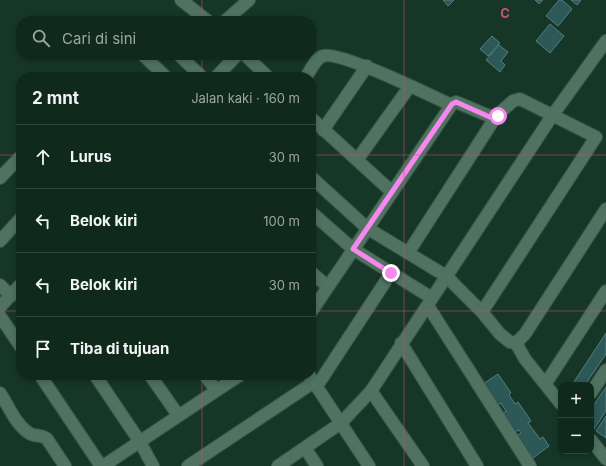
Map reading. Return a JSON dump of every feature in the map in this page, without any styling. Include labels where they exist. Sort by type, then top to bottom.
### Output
[{"type":"street","points":[[182,0],[202,16]]},
{"type":"street","points":[[231,16],[249,0]]},
{"type":"street","points":[[278,466],[341,423],[371,391],[401,343],[552,116],[606,41]]},
{"type":"street","points":[[309,72],[319,58],[324,55],[367,66],[451,105]]},
{"type":"street","points":[[148,60],[161,72]]},
{"type":"street","points":[[184,60],[197,72]]},
{"type":"street","points":[[221,72],[232,60]]},
{"type":"street","points":[[255,60],[264,72]]},
{"type":"street","points":[[323,130],[367,66]]},
{"type":"street","points":[[357,160],[410,86]]},
{"type":"street","points":[[408,253],[496,118],[513,100],[518,99],[601,139],[482,312]]},
{"type":"street","points":[[316,304],[451,105],[456,102],[496,118]]},
{"type":"street","points":[[316,123],[392,192]]},
{"type":"street","points":[[0,178],[16,161]]},
{"type":"street","points":[[316,182],[366,229],[408,253],[445,278],[482,312],[500,334],[510,342],[516,343]]},
{"type":"street","points":[[516,343],[525,334],[606,209]]},
{"type":"street","points":[[316,216],[354,248],[431,300],[527,465]]},
{"type":"street","points":[[0,241],[16,223]]},
{"type":"street","points":[[316,377],[391,273]]},
{"type":"street","points":[[316,276],[327,286]]},
{"type":"street","points":[[0,285],[11,296]]},
{"type":"street","points":[[0,308],[16,290]]},
{"type":"street","points":[[546,383],[606,291]]},
{"type":"street","points":[[0,316],[16,340]]},
{"type":"street","points":[[401,343],[477,466]]},
{"type":"street","points":[[516,343],[525,359],[546,383],[558,400]]},
{"type":"street","points":[[594,388],[606,370]]},
{"type":"street","points":[[43,380],[102,466],[232,380]]},
{"type":"street","points":[[98,380],[140,442],[153,466]]},
{"type":"street","points":[[154,380],[178,415]]},
{"type":"street","points":[[209,380],[216,390]]},
{"type":"street","points":[[188,466],[313,381],[369,466]]},
{"type":"street","points":[[371,391],[423,466]]},
{"type":"street","points":[[0,393],[23,428],[32,434],[43,436],[47,439],[65,466]]},
{"type":"street","points":[[594,443],[605,455]]},
{"type":"street","points":[[305,448],[317,466]]},
{"type":"building","points":[[443,0],[454,0],[448,6]]},
{"type":"building","points":[[535,0],[543,0],[539,4]]},
{"type":"building","points":[[559,0],[562,0],[572,9],[558,26],[546,16]]},
{"type":"building","points":[[571,0],[581,0],[577,5]]},
{"type":"building","points":[[550,24],[564,36],[550,53],[536,41]]},
{"type":"building","points":[[492,36],[500,43],[488,56],[480,49]]},
{"type":"building","points":[[499,45],[508,52],[501,61],[505,65],[500,72],[486,60]]},
{"type":"building","points":[[606,333],[606,354],[587,382],[574,382]]},
{"type":"building","points":[[498,374],[511,393],[509,395],[515,404],[518,402],[531,421],[528,423],[540,439],[543,437],[549,446],[533,458],[517,436],[521,433],[519,430],[515,432],[503,414],[506,411],[501,403],[498,405],[483,384]]},
{"type":"building","points":[[606,387],[606,411],[594,429],[594,418],[594,405]]},
{"type":"building","points":[[606,416],[606,438],[596,431]]},
{"type":"route","points":[[391,273],[353,249],[452,104],[456,102],[492,118],[496,118],[498,116]]}]
